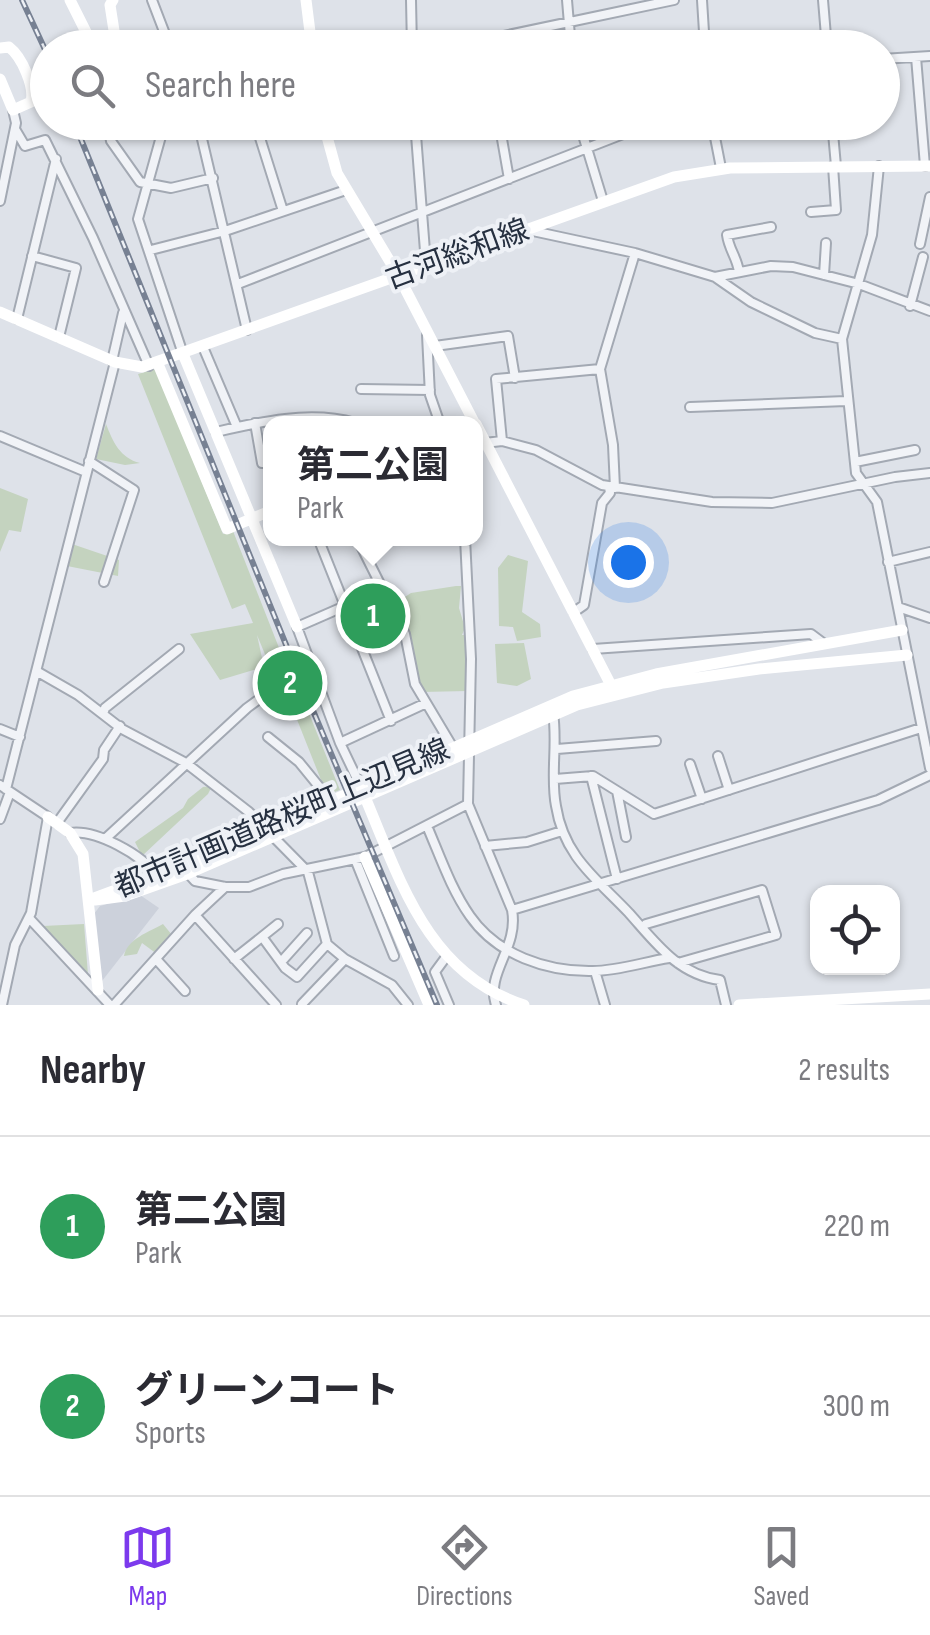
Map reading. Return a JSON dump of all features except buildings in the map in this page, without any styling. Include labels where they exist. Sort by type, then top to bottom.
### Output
[{"type":"street","points":[[70,0],[83,30]]},
{"type":"street","points":[[113,0],[110,5],[115,30]]},
{"type":"street","points":[[152,0],[164,30]]},
{"type":"street","points":[[306,0],[310,30]]},
{"type":"street","points":[[411,0],[412,30]]},
{"type":"street","points":[[566,0],[570,30]]},
{"type":"street","points":[[537,30],[674,0]]},
{"type":"street","points":[[702,0],[704,30]]},
{"type":"street","points":[[823,0],[825,30]]},
{"type":"street","points":[[0,48],[15,51],[30,86]]},
{"type":"street","points":[[900,58],[930,56]]},
{"type":"street","points":[[916,57],[928,166]]},
{"type":"street","points":[[0,79],[14,110],[15,129],[0,201]]},
{"type":"street","points":[[14,110],[30,102]]},
{"type":"street","points":[[15,129],[26,146],[45,140],[56,159],[228,529],[263,514]]},
{"type":"street","points":[[160,140],[138,219],[183,354],[263,544]]},
{"type":"street","points":[[203,140],[247,330]]},
{"type":"street","points":[[261,140],[283,211]]},
{"type":"street","points":[[327,140],[346,190],[398,275],[471,416]]},
{"type":"street","points":[[416,140],[426,264]]},
{"type":"street","points":[[502,140],[509,178]]},
{"type":"street","points":[[582,140],[603,201]]},
{"type":"street","points":[[238,284],[607,140]]},
{"type":"street","points":[[716,140],[721,168]]},
{"type":"street","points":[[811,212],[836,210],[833,140]]},
{"type":"street","points":[[111,142],[140,182],[148,185],[171,188],[213,178]]},
{"type":"street","points":[[16,319],[56,159]]},
{"type":"street","points":[[512,910],[878,800],[930,772],[877,502],[862,484],[855,462],[846,401],[842,339],[872,234],[879,166]]},
{"type":"street","name":"古河総和線","points":[[0,312],[113,361],[133,367],[153,365],[674,177],[721,168],[928,166]]},
{"type":"street","points":[[151,250],[225,231],[346,190]]},
{"type":"street","points":[[920,244],[930,197]]},
{"type":"street","points":[[739,272],[726,235],[771,227]]},
{"type":"street","points":[[524,229],[635,253],[715,278],[752,302],[815,332],[842,339]]},
{"type":"street","points":[[824,274],[826,242]]},
{"type":"street","points":[[574,612],[584,604],[602,503],[612,487],[612,445],[600,370],[635,253]]},
{"type":"street","points":[[32,256],[76,268],[59,338]]},
{"type":"street","points":[[910,306],[922,257]]},
{"type":"street","points":[[715,278],[771,266],[824,274],[930,312]]},
{"type":"street","points":[[0,819],[124,308]]},
{"type":"street","points":[[427,330],[430,390],[438,416]]},
{"type":"street","points":[[436,346],[508,336],[515,378]]},
{"type":"street","points":[[203,346],[237,427]]},
{"type":"street","points":[[502,441],[496,379],[600,370]]},
{"type":"street","points":[[362,389],[430,390]]},
{"type":"street","points":[[690,407],[846,401]]},
{"type":"street","points":[[216,432],[263,422]]},
{"type":"street","points":[[255,423],[263,463]]},
{"type":"street","points":[[0,436],[86,472]]},
{"type":"street","points":[[483,442],[502,441],[536,450],[612,487],[680,499],[751,504],[930,473]]},
{"type":"street","points":[[483,447],[614,689]]},
{"type":"street","points":[[855,462],[914,450]]},
{"type":"street","points":[[89,460],[134,490],[104,582]]},
{"type":"street","points":[[264,546],[340,744],[418,919],[446,957],[493,992],[524,1005]]},
{"type":"street","points":[[321,546],[392,721]]},
{"type":"street","points":[[361,546],[405,634],[415,684],[424,704],[452,746]]},
{"type":"street","points":[[465,546],[471,659],[468,804],[512,910],[515,927],[493,992],[496,1005]]},
{"type":"street","points":[[888,562],[930,552]]},
{"type":"street","points":[[296,628],[384,588]]},
{"type":"street","points":[[898,607],[930,618]]},
{"type":"street","name":"都市計画道路桜町上辺見線","points":[[89,900],[113,899],[185,870],[552,709],[614,689],[822,643],[902,630]]},
{"type":"street","points":[[593,649],[811,634],[822,643]]},
{"type":"street","points":[[103,714],[105,708],[180,649]]},
{"type":"street","name":"都市計画道路桜町上辺見線","points":[[614,689],[907,654]]},
{"type":"street","points":[[38,672],[120,726],[186,762],[270,832],[306,870],[328,944],[345,959],[392,985],[408,1005]]},
{"type":"street","points":[[106,838],[186,762],[281,683]]},
{"type":"street","points":[[340,744],[424,704]]},
{"type":"street","points":[[552,709],[557,748],[555,804],[562,831],[587,874],[673,960],[704,978],[720,980],[726,1005]]},
{"type":"street","points":[[14,1005],[3,1001],[15,945],[29,918],[53,820],[104,759],[104,750],[120,726]]},
{"type":"street","points":[[555,779],[591,776],[654,814],[920,728]]},
{"type":"street","points":[[0,729],[20,737]]},
{"type":"street","points":[[268,737],[299,762],[330,800]]},
{"type":"street","points":[[557,748],[656,741]]},
{"type":"street","name":"都市計画道路桜町上辺見線","points":[[270,832],[330,800],[363,791],[452,746],[468,745]]},
{"type":"street","points":[[718,756],[730,790]]},
{"type":"street","points":[[690,764],[702,799]]},
{"type":"street","points":[[591,776],[617,879]]},
{"type":"street","points":[[5,789],[70,833],[82,854],[98,990]]},
{"type":"street","points":[[617,791],[626,838]]},
{"type":"street","points":[[185,870],[195,881],[250,887],[282,874],[360,858],[468,804]]},
{"type":"street","points":[[427,826],[472,919],[507,950],[526,960],[563,969],[595,971],[673,960],[776,935],[762,890],[646,924]]},
{"type":"street","points":[[485,846],[526,842],[562,831]]},
{"type":"street","points":[[70,833],[106,838],[150,866],[158,880]]},
{"type":"street","points":[[360,858],[394,956]]},
{"type":"street","points":[[360,858],[429,1005]]},
{"type":"street","points":[[29,918],[112,1005],[225,887]]},
{"type":"street","points":[[195,915],[276,1005]]},
{"type":"street","points":[[234,959],[278,924]]},
{"type":"street","points":[[281,962],[307,932]]},
{"type":"street","points":[[263,938],[297,978],[328,944]]},
{"type":"street","points":[[446,957],[436,972],[449,1005]]},
{"type":"street","points":[[156,959],[185,991]]},
{"type":"street","points":[[302,1004],[345,959]]},
{"type":"street","points":[[595,971],[605,1005]]},
{"type":"street","points":[[739,1005],[930,994]]},
{"type":"shaded area","points":[[140,895],[159,908],[102,981],[94,914],[100,906]]},
{"type":"green space","points":[[156,369],[223,534],[233,531],[283,658],[269,664],[257,635],[264,667],[220,680],[190,634],[253,623],[245,604],[232,609],[138,374]]},
{"type":"green space","points":[[106,424],[122,453],[140,463],[125,465],[96,459]]},
{"type":"green space","points":[[0,488],[28,499],[21,532],[9,530],[0,552]]},
{"type":"green space","points":[[72,544],[119,560],[118,576],[67,566]]},
{"type":"green space","points":[[508,555],[528,561],[522,612],[540,624],[541,637],[517,641],[513,627],[499,626],[498,568]]},
{"type":"green space","points":[[461,586],[459,608],[465,628],[462,635],[466,635],[468,691],[421,692],[416,683],[409,633],[394,604],[411,593]]},
{"type":"green space","points":[[383,598],[393,620],[363,633],[353,611]]},
{"type":"green space","points":[[524,643],[531,679],[517,686],[497,683],[495,644]]},
{"type":"green space","points":[[304,701],[340,790],[327,795],[292,707]]},
{"type":"green space","points":[[212,786],[142,856],[135,842],[183,808],[203,787]]},
{"type":"green space","points":[[84,924],[88,975],[43,926]]},
{"type":"green space","points":[[163,924],[172,935],[161,957],[142,943],[137,954],[124,956],[134,941]]},
{"type":"railway","points":[[22,0],[36,30]]},
{"type":"railway","points":[[81,140],[437,1005]]},
{"type":"place","name":"第二公園","points":[[373,616]]},
{"type":"place","name":"グリーンコート","points":[[290,683]]}]
